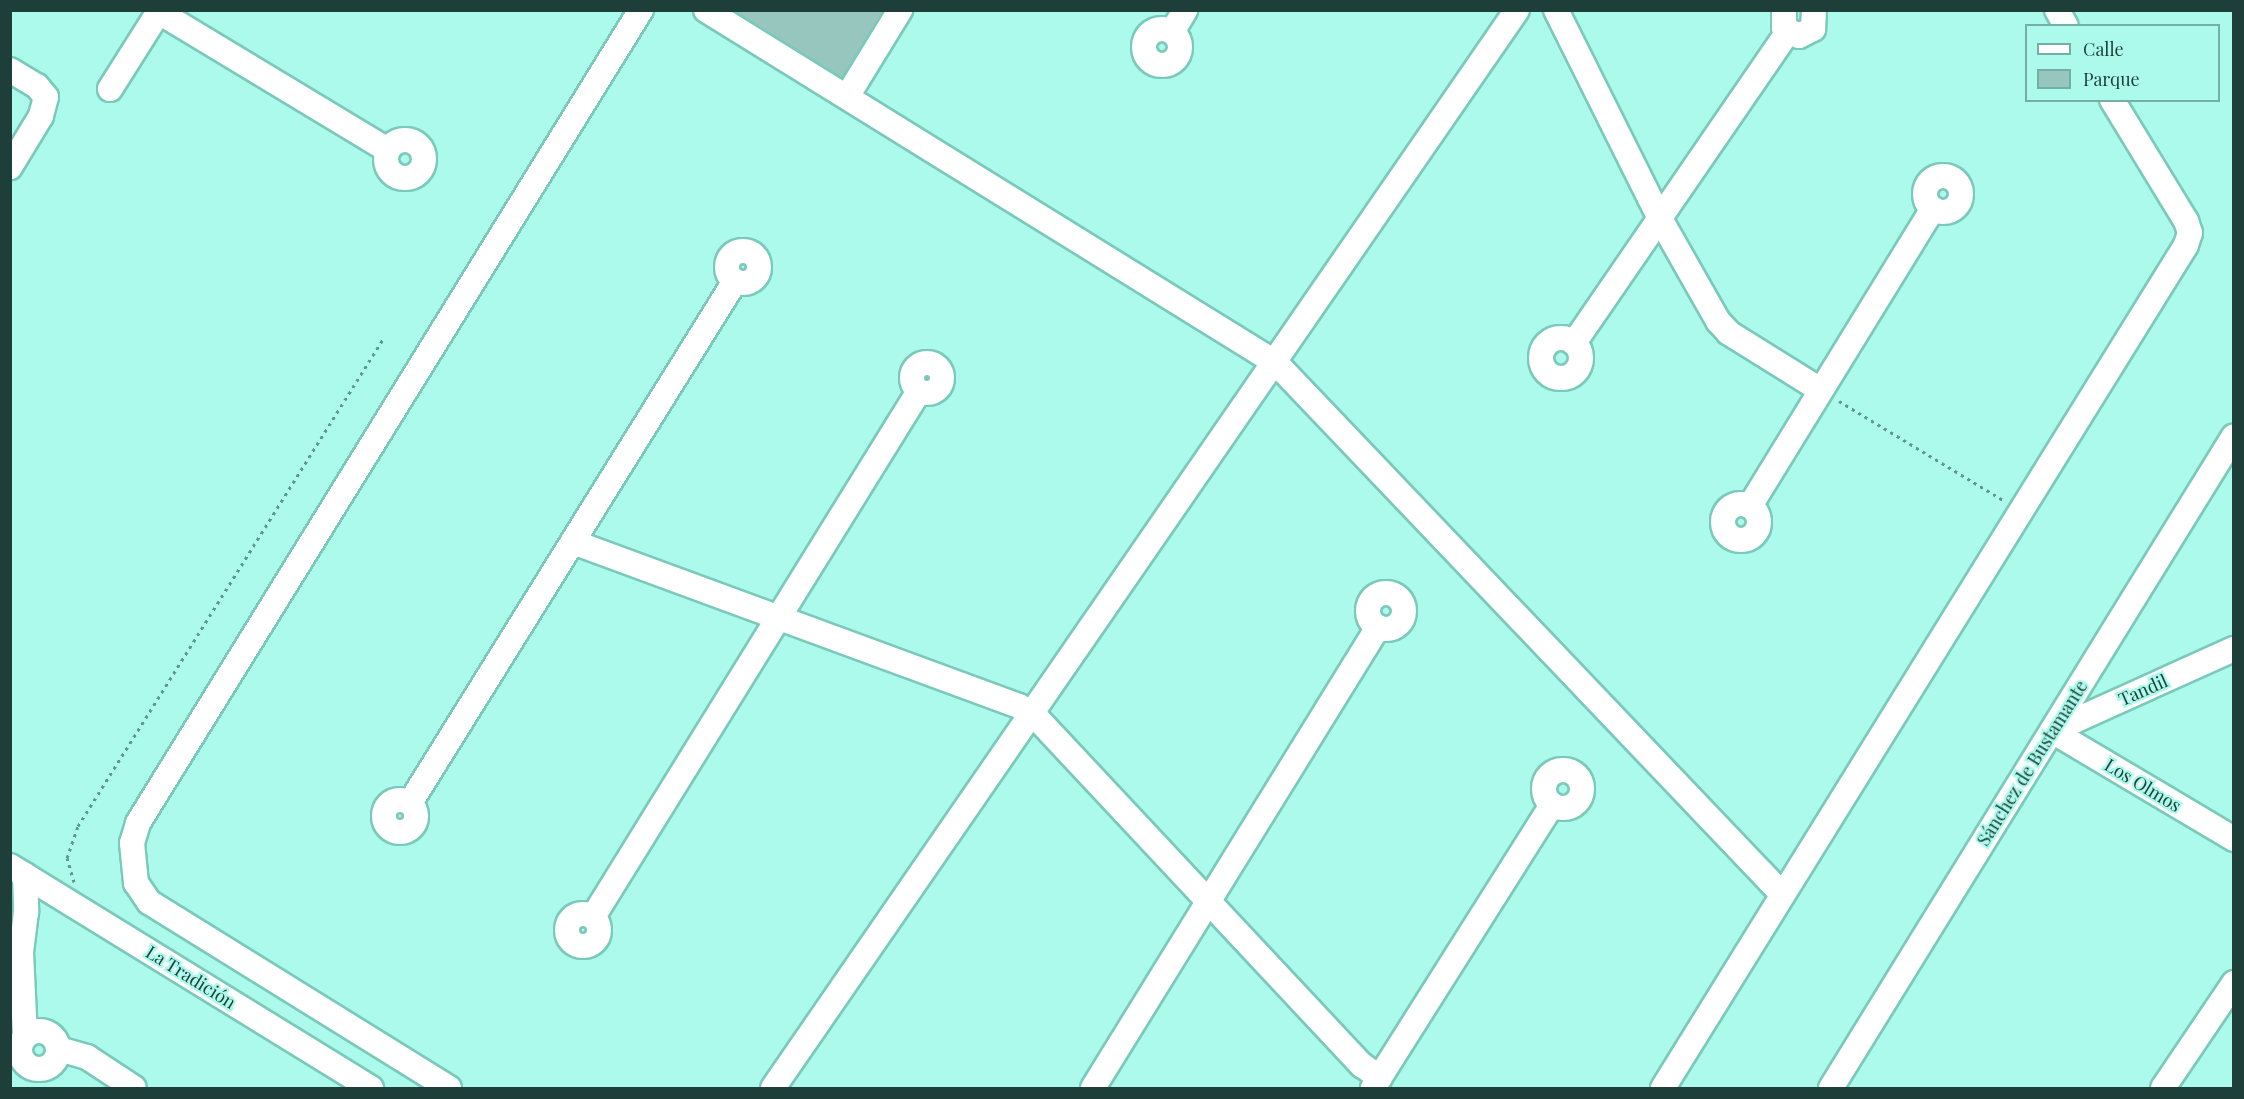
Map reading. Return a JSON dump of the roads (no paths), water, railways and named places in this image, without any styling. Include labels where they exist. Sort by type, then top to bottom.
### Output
[{"type":"street","points":[[449,1089],[149,902],[136,884],[132,843],[138,823],[641,10]]},
{"type":"street","points":[[706,10],[848,95],[1276,363],[1782,894]]},
{"type":"street","points":[[848,95],[900,10]]},
{"type":"street","points":[[1172,32],[1185,10]]},
{"type":"street","points":[[773,1089],[1034,715],[1517,10]]},
{"type":"street","points":[[1556,10],[1659,217],[1718,321],[1729,333],[1819,389]]},
{"type":"street","points":[[1574,343],[1786,21],[1799,36],[1809,33],[1816,24],[1814,10]]},
{"type":"street","points":[[2057,10],[2065,24]]},
{"type":"street","points":[[110,89],[159,11],[388,150]]},
{"type":"street","points":[[10,70],[37,86],[46,97],[42,116],[10,167]]},
{"type":"street","points":[[1662,1089],[2186,245],[2190,232],[2113,102]]},
{"type":"street","points":[[1750,507],[1819,389],[1933,209]]},
{"type":"street","points":[[410,803],[735,281]]},
{"type":"street","points":[[593,917],[919,391]]},
{"type":"street","name":"Sánchez de Bustamante","points":[[1831,1089],[2234,436]]},
{"type":"street","points":[[573,542],[780,617],[1034,715],[1208,899],[1376,1083],[1552,805]]},
{"type":"street","points":[[1093,1089],[1208,899],[1378,627]]},
{"type":"street","name":"Tandil","points":[[2052,731],[2234,649]]},
{"type":"street","name":"Los Olmos","points":[[2052,731],[2234,839]]},
{"type":"street","points":[[18,870],[26,912],[37,951],[39,1009],[43,1039],[56,1060],[36,1074],[29,1089]]},
{"type":"street","name":"La Tradición","points":[[18,870],[371,1088]]},
{"type":"street","points":[[2163,1089],[2234,983]]},
{"type":"street","points":[[36,1074],[20,1048],[43,1039],[87,1057],[134,1089]]}]
